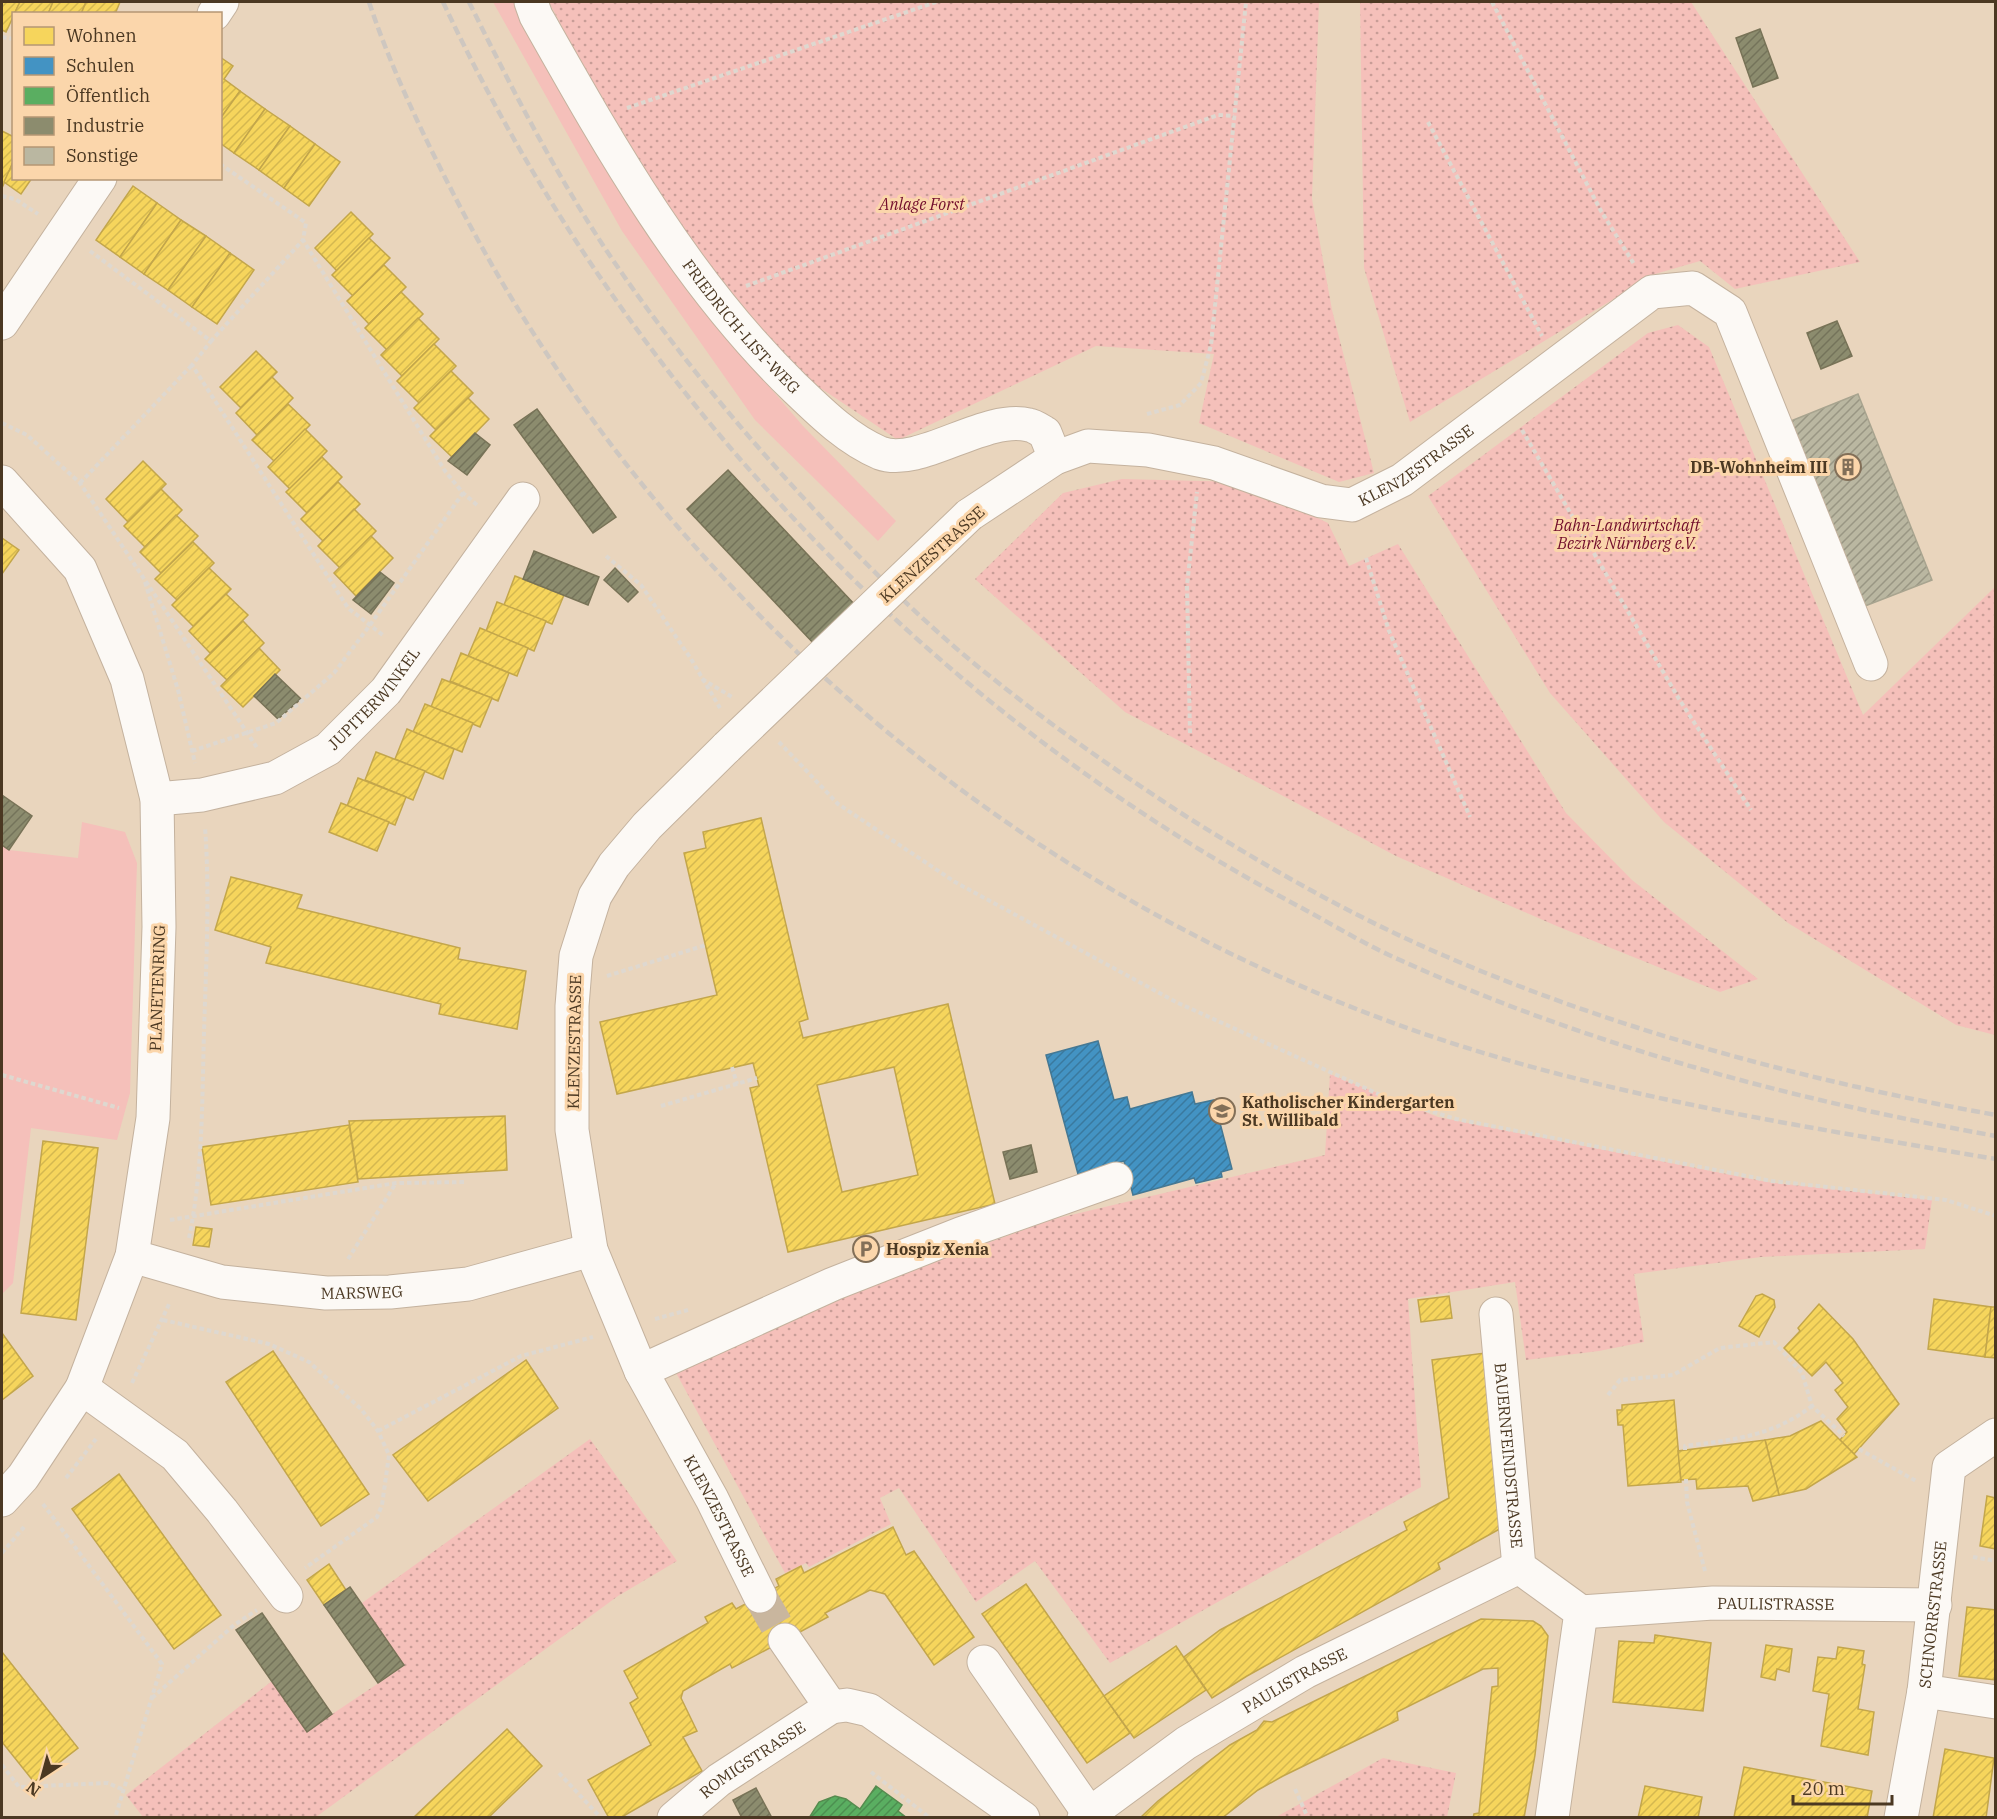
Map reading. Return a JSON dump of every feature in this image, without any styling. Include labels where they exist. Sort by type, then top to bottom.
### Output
[{"type":"street","name":"FRIEDRICH-LIST-WEG","points":[[531,2],[536,16],[595,121],[655,218],[715,300],[765,359],[816,409],[849,436],[882,454],[909,455],[1010,424],[1030,425],[1046,434],[1054,458]]},
{"type":"street","points":[[2,323],[99,180]]},
{"type":"street","points":[[1652,292],[1693,288],[1730,312],[1871,664]]},
{"type":"street","name":"KLENZESTRASSE","points":[[760,1596],[712,1499],[641,1371],[591,1250],[572,1130],[573,994],[576,956],[600,888],[614,865],[647,826],[727,747],[969,515],[1054,458],[1089,446],[1148,450],[1214,463],[1322,501],[1352,505],[1402,480],[1558,365],[1652,292]]},
{"type":"street","name":"PLANETENRING","points":[[2,482],[80,569],[127,679],[157,799],[159,927],[153,1118],[134,1241],[82,1388],[12,1488]]},
{"type":"street","name":"JUPITERWINKEL","points":[[157,799],[202,795],[275,778],[328,749],[386,691],[523,499]]},
{"type":"street","points":[[641,1371],[833,1284],[960,1234],[1116,1179]]},
{"type":"street","name":"MARSWEG","points":[[134,1241],[222,1282],[327,1293],[390,1292],[468,1284],[591,1250]]},
{"type":"street","name":"BAUERNFEINDSTRASSE","points":[[1496,1314],[1519,1567],[1581,1612]]},
{"type":"street","points":[[82,1388],[175,1455],[222,1511],[283,1591]]},
{"type":"street","name":"SCHNORRSTRASSE","points":[[1901,1818],[1924,1691],[1949,1467],[1995,1435]]},
{"type":"street","name":"PAULISTRASSE","points":[[1086,1815],[1186,1743],[1305,1672],[1519,1567]]},
{"type":"street","name":"PAULISTRASSE","points":[[1581,1612],[1713,1603],[1935,1605]]},
{"type":"street","points":[[1552,1818],[1581,1612]]},
{"type":"street","points":[[784,1640],[831,1707],[847,1705],[869,1710],[1023,1818]]},
{"type":"street","points":[[984,1662],[1086,1815]]},
{"type":"street","points":[[1924,1691],[1995,1701]]},
{"type":"street","name":"ROMIGSTRASSE","points":[[674,1818],[719,1780],[831,1707]]},
{"type":"path","points":[[595,121],[936,2]]},
{"type":"path","points":[[1139,417],[1180,405],[1201,383],[1211,345],[1246,2]]},
{"type":"path","points":[[1492,2],[1601,211],[1652,292]]},
{"type":"path","points":[[715,300],[727,293],[1218,115],[1234,116]]},
{"type":"path","points":[[1428,122],[1558,365]]},
{"type":"path","points":[[81,483],[192,365],[303,240],[306,223],[222,165]]},
{"type":"path","points":[[2,196],[15,198],[212,340]]},
{"type":"path","points":[[303,240],[445,471],[463,493],[504,526]]},
{"type":"path","points":[[192,365],[348,608],[411,657]]},
{"type":"path","points":[[1506,403],[1679,699],[1750,810]]},
{"type":"path","points":[[2,423],[27,435],[81,483],[249,734],[275,778]]},
{"type":"path","points":[[1190,733],[1187,585],[1198,484]]},
{"type":"path","points":[[192,751],[249,734],[276,723],[334,673],[370,626],[463,493]]},
{"type":"path","points":[[606,556],[641,585],[723,713]]},
{"type":"path","points":[[1366,558],[1389,631],[1470,817]]},
{"type":"path","points":[[702,679],[742,703]]},
{"type":"path","points":[[774,737],[838,804],[955,882],[1176,1002],[1385,1096],[1456,1119],[1772,1180],[1946,1200],[1995,1216]]},
{"type":"path","points":[[573,994],[615,971],[706,945]]},
{"type":"path","points":[[732,1068],[737,1084]]},
{"type":"path","points":[[2,1075],[153,1118]]},
{"type":"path","points":[[661,1106],[757,1078]]},
{"type":"path","points":[[134,1241],[396,1183],[466,1182]]},
{"type":"path","points":[[327,1293],[396,1183]]},
{"type":"path","points":[[378,1431],[521,1356],[699,1307]]},
{"type":"path","points":[[152,1698],[234,1625],[272,1600],[377,1517],[382,1505],[389,1455],[378,1431],[361,1409],[309,1362],[269,1344],[163,1320]]},
{"type":"path","points":[[1608,1395],[1620,1380],[1673,1375],[1720,1348],[1774,1342],[1802,1373],[1812,1406],[1844,1436]]},
{"type":"path","points":[[1685,1450],[1685,1446],[1744,1438],[1792,1422],[1812,1406]]},
{"type":"path","points":[[1859,1449],[1920,1483],[1947,1491]]},
{"type":"path","points":[[1686,1479],[1687,1502],[1713,1603]]},
{"type":"path","points":[[12,1488],[162,1664],[115,1818]]},
{"type":"path","points":[[2,1765],[19,1787],[108,1783],[124,1790]]},
{"type":"path","points":[[871,1772],[930,1818]]},
{"type":"path","points":[[559,1773],[601,1818]]},
{"type":"path","points":[[1295,1789],[1308,1818]]},
{"type":"green space","points":[[493,2],[521,2],[566,95],[687,291],[803,426],[896,521],[878,541],[755,420],[622,231]]},
{"type":"green space","name":"Anlage Forst","points":[[549,2],[1319,2],[1312,199],[1332,310],[1374,473],[1339,482],[1199,423],[1214,354],[1096,346],[898,440],[807,379],[727,293],[608,115]]},
{"type":"green space","points":[[1360,2],[1691,2],[1860,262],[1735,289],[1700,261],[1655,274],[1410,422],[1364,268]]},
{"type":"green space","name":"Bahn-Landwirtschaft Bezirk Nürnberg e.V.","points":[[1678,325],[1709,347],[1863,715],[1995,587],[1995,1035],[1956,1025],[1788,923],[1664,822],[1550,693],[1428,496],[1648,333]]},
{"type":"green space","points":[[1122,479],[1243,482],[1328,523],[1349,566],[1398,544],[1566,813],[1632,880],[1758,979],[1720,992],[1559,927],[1396,856],[1125,712],[975,579],[1063,493]]},
{"type":"green space","points":[[82,822],[125,832],[137,863],[130,1093],[117,1140],[31,1128],[13,1283],[2,1294],[2,845],[9,850],[78,858]]},
{"type":"green space","points":[[1330,1074],[1438,1117],[1767,1182],[1932,1200],[1925,1249],[1761,1257],[1634,1274],[1644,1342],[1599,1351],[1526,1360],[1515,1282],[1408,1299],[1421,1487],[1110,1663],[1035,1561],[976,1602],[899,1488],[880,1498],[891,1524],[809,1567],[806,1563],[785,1573],[675,1371],[755,1326],[1054,1219],[1325,1155]]},
{"type":"green space","points":[[590,1439],[677,1561],[618,1596],[316,1817],[143,1817],[126,1795],[272,1681],[307,1731],[404,1666],[362,1603]]},
{"type":"green space","points":[[1383,1758],[1456,1773],[1447,1817],[1276,1817]]},
{"type":"building: Wohnen","points":[[2,2],[20,2],[15,12],[12,12],[12,19],[6,32],[2,30]]},
{"type":"building: Wohnen","points":[[20,2],[53,2],[49,12],[15,12]]},
{"type":"building: Wohnen","points":[[53,2],[86,2],[82,12],[49,12]]},
{"type":"building: Wohnen","points":[[86,2],[120,2],[116,12],[82,12]]},
{"type":"building: Wohnen","points":[[222,58],[233,66],[224,79],[240,91],[222,116]]},
{"type":"building: Wohnen","points":[[240,91],[265,109],[234,153],[222,144],[222,116]]},
{"type":"building: Wohnen","points":[[265,109],[290,126],[259,170],[234,153]]},
{"type":"building: Wohnen","points":[[290,126],[315,144],[284,188],[259,170]]},
{"type":"building: Wohnen","points":[[2,131],[12,136],[12,165],[2,188]]},
{"type":"building: Wohnen","points":[[315,144],[340,162],[309,206],[284,188]]},
{"type":"building: Wohnen","points":[[12,164],[12,180],[31,180],[21,194],[4,182]]},
{"type":"building: Wohnen","points":[[133,186],[157,203],[120,257],[96,240]]},
{"type":"building: Wohnen","points":[[157,203],[181,220],[144,274],[120,257]]},
{"type":"building: Wohnen","points":[[351,212],[373,234],[337,271],[315,248]]},
{"type":"building: Wohnen","points":[[181,220],[206,236],[168,290],[144,274]]},
{"type":"building: Wohnen","points":[[206,236],[230,253],[192,307],[168,290]]},
{"type":"building: Wohnen","points":[[369,238],[390,258],[353,296],[332,275]]},
{"type":"building: Wohnen","points":[[230,253],[254,270],[217,324],[192,307]]},
{"type":"building: Wohnen","points":[[384,265],[406,287],[369,324],[347,301]]},
{"type":"building: Wohnen","points":[[401,292],[423,314],[387,350],[365,328]]},
{"type":"building: Wohnen","points":[[418,318],[439,339],[402,376],[381,355]]},
{"type":"building: Wohnen","points":[[434,344],[456,366],[419,403],[397,381]]},
{"type":"building: Wohnen","points":[[256,351],[277,372],[241,408],[220,387]]},
{"type":"building: Wohnen","points":[[451,371],[473,393],[436,430],[414,408]]},
{"type":"building: Wohnen","points":[[272,377],[293,398],[257,435],[236,413]]},
{"type":"building: Wohnen","points":[[468,398],[489,419],[452,457],[430,436]]},
{"type":"building: Wohnen","points":[[288,404],[310,425],[274,461],[252,440]]},
{"type":"building: Wohnen","points":[[305,429],[327,451],[290,489],[268,467]]},
{"type":"building: Wohnen","points":[[322,457],[342,477],[307,513],[286,492]]},
{"type":"building: Wohnen","points":[[143,461],[166,484],[128,522],[106,499]]},
{"type":"building: Wohnen","points":[[338,482],[360,504],[323,541],[301,519]]},
{"type":"building: Wohnen","points":[[161,489],[182,510],[145,547],[124,526]]},
{"type":"building: Wohnen","points":[[354,509],[376,531],[340,568],[318,546]]},
{"type":"building: Wohnen","points":[[176,515],[198,536],[161,573],[140,552]]},
{"type":"building: Wohnen","points":[[371,536],[393,558],[356,596],[334,573]]},
{"type":"building: Wohnen","points":[[2,538],[19,550],[2,574]]},
{"type":"building: Wohnen","points":[[193,542],[214,563],[177,600],[155,579]]},
{"type":"building: Wohnen","points":[[209,568],[231,589],[194,627],[172,605]]},
{"type":"building: Wohnen","points":[[515,576],[564,595],[552,624],[504,605]]},
{"type":"building: Wohnen","points":[[226,594],[248,615],[210,653],[189,631]]},
{"type":"building: Wohnen","points":[[497,602],[546,621],[534,651],[486,631]]},
{"type":"building: Wohnen","points":[[243,621],[264,643],[227,680],[205,659]]},
{"type":"building: Wohnen","points":[[480,628],[528,648],[517,676],[468,656]]},
{"type":"building: Wohnen","points":[[259,648],[280,670],[243,707],[221,686]]},
{"type":"building: Wohnen","points":[[461,653],[509,673],[498,701],[450,681]]},
{"type":"building: Wohnen","points":[[442,679],[492,698],[480,727],[431,707]]},
{"type":"building: Wohnen","points":[[425,704],[473,723],[462,752],[413,732]]},
{"type":"building: Wohnen","points":[[407,729],[454,749],[443,779],[395,759]]},
{"type":"building: Wohnen","points":[[376,752],[425,771],[413,800],[365,780]]},
{"type":"building: Wohnen","points":[[358,778],[406,797],[395,825],[347,806]]},
{"type":"building: Wohnen","points":[[341,803],[389,822],[377,851],[329,832]]},
{"type":"building: Wohnen","points":[[761,818],[808,1019],[799,1022],[803,1038],[948,1004],[995,1204],[788,1252],[750,1088],[759,1086],[753,1063],[617,1094],[600,1022],[717,995],[684,853],[706,848],[703,832]],"holes":[[[894,1067],[918,1175],[842,1192],[817,1085]]]},
{"type":"building: Wohnen","points":[[231,877],[302,895],[297,908],[460,948],[458,959],[526,971],[517,1029],[439,1014],[441,1004],[266,963],[271,947],[215,930]]},
{"type":"building: Wohnen","points":[[505,1116],[507,1170],[358,1179],[349,1121]]},
{"type":"building: Wohnen","points":[[349,1125],[358,1182],[211,1205],[202,1147]]},
{"type":"building: Wohnen","points":[[43,1141],[98,1148],[76,1320],[21,1313]]},
{"type":"building: Wohnen","points":[[196,1227],[212,1229],[209,1247],[193,1245]]},
{"type":"building: Wohnen","points":[[1762,1294],[1774,1300],[1775,1307],[1759,1337],[1739,1326],[1756,1296]]},
{"type":"building: Wohnen","points":[[1449,1296],[1452,1318],[1421,1322],[1418,1300]]},
{"type":"building: Wohnen","points":[[1934,1299],[1991,1307],[1985,1357],[1928,1349]]},
{"type":"building: Wohnen","points":[[1819,1304],[1853,1339],[1899,1404],[1854,1454],[1840,1440],[1847,1432],[1837,1419],[1848,1407],[1835,1390],[1843,1383],[1826,1362],[1812,1376],[1784,1348],[1800,1331],[1798,1328]]},
{"type":"building: Wohnen","points":[[1991,1307],[1996,1307],[1996,1358],[1985,1357]]},
{"type":"building: Wohnen","points":[[2,1333],[33,1376],[2,1400]]},
{"type":"building: Wohnen","points":[[273,1351],[369,1494],[321,1526],[226,1382]]},
{"type":"building: Wohnen","points":[[1485,1353],[1505,1526],[1438,1563],[1440,1569],[1247,1676],[1212,1698],[1184,1657],[1220,1630],[1407,1530],[1404,1522],[1449,1498],[1432,1360]]},
{"type":"building: Wohnen","points":[[526,1360],[558,1408],[428,1501],[393,1455]]},
{"type":"building: Wohnen","points":[[1674,1400],[1681,1482],[1628,1486],[1623,1425],[1618,1425],[1617,1410],[1622,1410],[1622,1405]]},
{"type":"building: Wohnen","points":[[1821,1421],[1857,1457],[1806,1489],[1779,1495],[1765,1440],[1790,1436]]},
{"type":"building: Wohnen","points":[[1765,1440],[1779,1495],[1753,1501],[1748,1486],[1697,1489],[1696,1479],[1681,1480],[1678,1451]]},
{"type":"building: Wohnen","points":[[119,1474],[221,1615],[174,1649],[72,1509]]},
{"type":"building: Wohnen","points":[[1987,1496],[1996,1498],[1996,1549],[1980,1546]]},
{"type":"building: Wohnen","points":[[893,1527],[906,1555],[914,1551],[974,1637],[934,1665],[885,1594],[870,1590],[825,1613],[828,1617],[732,1668],[730,1664],[683,1691],[681,1698],[697,1731],[683,1737],[702,1771],[620,1818],[609,1818],[588,1780],[651,1745],[630,1703],[638,1698],[624,1671],[708,1623],[705,1617],[732,1603],[736,1609],[779,1586],[776,1579],[801,1566],[804,1573]]},
{"type":"building: Wohnen","points":[[329,1564],[346,1590],[324,1605],[307,1580]]},
{"type":"building: Wohnen","points":[[1026,1584],[1130,1733],[1087,1763],[982,1614]]},
{"type":"building: Wohnen","points":[[1967,1607],[1996,1610],[1996,1680],[1959,1676]]},
{"type":"building: Wohnen","points":[[1481,1619],[1533,1621],[1541,1626],[1548,1636],[1535,1755],[1524,1818],[1473,1818],[1474,1814],[1479,1813],[1492,1687],[1498,1686],[1498,1668],[1483,1669],[1397,1712],[1398,1720],[1283,1776],[1258,1790],[1222,1818],[1140,1818],[1158,1801],[1230,1745],[1257,1730],[1264,1721],[1272,1722]]},
{"type":"building: Wohnen","points":[[1655,1635],[1711,1643],[1703,1711],[1613,1702],[1619,1641],[1654,1643]]},
{"type":"building: Wohnen","points":[[1766,1645],[1792,1649],[1789,1672],[1777,1669],[1775,1680],[1761,1677]]},
{"type":"building: Wohnen","points":[[1176,1646],[1206,1690],[1134,1738],[1104,1696]]},
{"type":"building: Wohnen","points":[[1838,1647],[1864,1651],[1862,1664],[1865,1665],[1858,1709],[1874,1712],[1868,1755],[1821,1746],[1829,1694],[1813,1691],[1818,1657],[1836,1659]]},
{"type":"building: Wohnen","points":[[2,1652],[78,1748],[34,1782],[2,1742]]},
{"type":"building: Wohnen","points":[[507,1729],[542,1766],[488,1818],[413,1818]]},
{"type":"building: Wohnen","points":[[1945,1749],[1994,1758],[1986,1818],[1933,1818]]},
{"type":"building: Wohnen","points":[[1744,1767],[1872,1791],[1867,1818],[1734,1817]]},
{"type":"building: Wohnen","points":[[1645,1786],[1702,1797],[1698,1818],[1638,1818]]},
{"type":"building: Schulen","points":[[1098,1041],[1114,1100],[1127,1097],[1130,1109],[1192,1092],[1195,1104],[1214,1100],[1232,1169],[1221,1172],[1222,1177],[1196,1183],[1194,1178],[1133,1195],[1124,1161],[1078,1174],[1046,1055]]},
{"type":"building: Öffentlich","points":[[876,1786],[902,1805],[898,1811],[907,1818],[809,1818],[819,1802],[835,1796],[846,1799],[860,1809]]},
{"type":"building: Industrie","points":[[1760,29],[1778,78],[1753,87],[1736,38]]},
{"type":"building: Industrie","points":[[1837,321],[1852,356],[1821,369],[1807,333]]},
{"type":"building: Industrie","points":[[537,409],[616,517],[593,533],[514,425]]},
{"type":"building: Industrie","points":[[475,433],[490,445],[467,475],[448,461]]},
{"type":"building: Industrie","points":[[728,470],[856,606],[815,645],[687,509]]},
{"type":"building: Industrie","points":[[534,551],[599,577],[588,605],[523,579]]},
{"type":"building: Industrie","points":[[615,568],[638,592],[628,602],[604,580]]},
{"type":"building: Industrie","points":[[380,572],[394,583],[371,614],[353,600]]},
{"type":"building: Industrie","points":[[275,674],[301,699],[278,719],[254,696]]},
{"type":"building: Industrie","points":[[2,795],[32,816],[9,850],[2,845]]},
{"type":"building: Industrie","points":[[1031,1145],[1037,1172],[1010,1179],[1003,1152]]},
{"type":"building: Industrie","points":[[350,1587],[404,1665],[378,1683],[324,1605]]},
{"type":"building: Industrie","points":[[262,1613],[332,1714],[307,1732],[236,1630]]},
{"type":"building: Industrie","points":[[756,1788],[772,1818],[742,1818],[733,1800]]},
{"type":"building: Sonstige","name":"DB-Wohnheim III","points":[[1858,394],[1932,580],[1865,606],[1791,421]]},
{"type":"tunnel","points":[[760,1596],[785,1640]]},
{"type":"railway","points":[[369,2],[408,100],[454,195],[534,335],[627,465],[732,587],[847,698],[973,798],[1106,886],[1248,962],[1396,1024],[1469,1049],[1617,1089],[1768,1120],[1996,1159]]},
{"type":"railway","points":[[443,2],[516,143],[600,277],[694,404],[798,524],[912,634],[1033,735],[1163,826],[1300,907],[1378,950],[1462,987],[1536,1016],[1686,1065],[1840,1105],[1996,1136]]},
{"type":"railway","points":[[469,2],[521,104],[577,205],[619,269],[671,341],[727,410],[785,478],[846,543],[935,629],[1014,696],[1110,766],[1247,854],[1312,891],[1411,941],[1512,983],[1647,1031],[1785,1070],[1925,1102],[1996,1115]]},
{"type":"place","name":"DB-Wohnheim III","points":[[1848,467]]},
{"type":"place","name":"Katholischer Kindergarten St. Willibald","points":[[1222,1111]]},
{"type":"place","name":"Hospiz Xenia","points":[[866,1249]]}]
